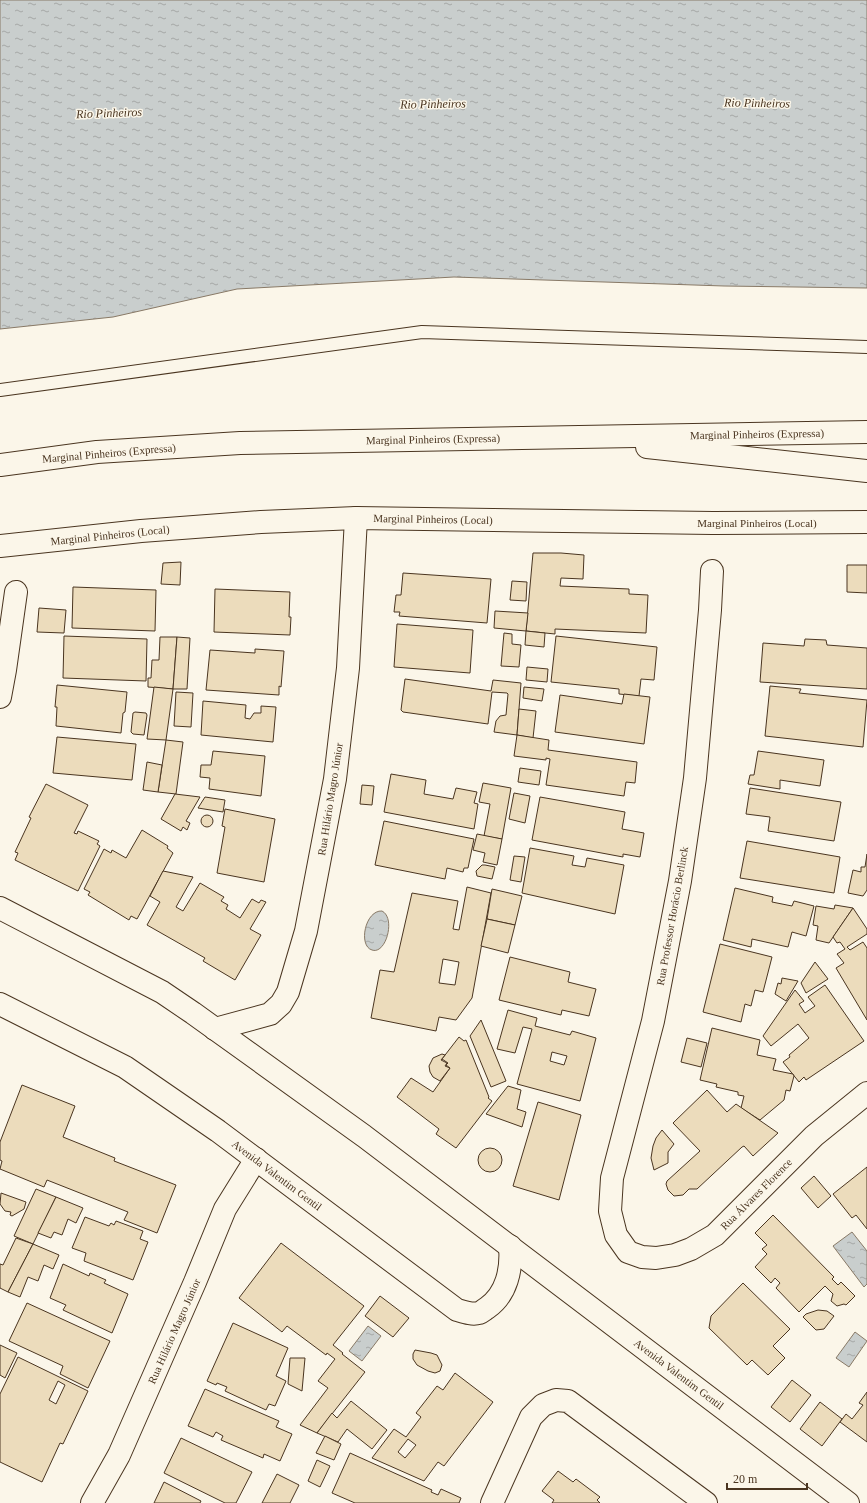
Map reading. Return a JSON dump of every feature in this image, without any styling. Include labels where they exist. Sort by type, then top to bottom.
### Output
[{"type":"main road","name":"Marginal Pinheiros (Expressa)","points":[[0,465],[97,452],[240,443],[867,432]]},
{"type":"main road","points":[[589,436],[637,445],[688,452],[867,471]]},
{"type":"main road","name":"Marginal Pinheiros (Local)","points":[[0,546],[141,531],[261,522],[356,518],[713,523],[867,522]]},
{"type":"main road","name":"Rua Hilário Magro Júnior","points":[[215,1029],[270,1014],[281,1004],[288,992],[306,930],[335,779],[348,668],[356,518]]},
{"type":"main road","name":"Rua Professor Horácio Berlinck","points":[[628,1252],[616,1235],[610,1211],[612,1178],[653,1021],[680,881],[695,778],[712,571]]},
{"type":"main road","points":[[0,697],[16,592]]},
{"type":"main road","name":"Avenida Valentim Gentil","points":[[0,908],[162,992],[215,1029],[364,1136],[848,1503]]},
{"type":"main road","name":"Avenida Valentim Gentil","points":[[0,1004],[125,1067],[218,1131],[457,1310],[467,1313],[479,1313],[494,1303],[503,1290],[509,1272],[511,1258],[510,1246]]},
{"type":"main road","name":"Rua Álvares Florence","points":[[628,1252],[642,1257],[656,1258],[675,1255],[691,1249],[714,1235],[814,1136],[867,1094]]},
{"type":"main road","name":"Rua Hilário Magro Júnior","points":[[92,1503],[119,1455],[195,1282],[225,1208],[256,1159]]},
{"type":"main road","points":[[492,1503],[531,1417],[543,1405],[556,1400],[568,1401],[706,1503]]},
{"type":"lane","points":[[0,390],[422,332],[867,347]]},
{"type":"water","name":"Rio Pinheiros","points":[[0,0],[867,0],[867,288],[724,286],[454,277],[237,289],[113,317],[0,329]]},
{"type":"water","points":[[382,911],[386,915],[388,921],[388,935],[381,947],[377,950],[372,950],[365,942],[365,929],[371,916],[376,912]]},
{"type":"water","points":[[852,1232],[867,1251],[867,1284],[864,1287],[833,1246]]},
{"type":"water","points":[[368,1326],[381,1336],[362,1361],[349,1351]]},
{"type":"water","points":[[855,1332],[867,1341],[849,1367],[836,1358]]},
{"type":"building","points":[[533,553],[584,555],[583,579],[561,578],[560,586],[629,589],[629,594],[648,595],[646,633],[555,629],[555,634],[526,631]]},
{"type":"building","points":[[181,562],[180,585],[161,584],[163,563]]},
{"type":"building","points":[[847,565],[867,565],[867,593],[847,592]]},
{"type":"building","points":[[403,573],[491,579],[487,623],[399,616],[400,612],[394,612],[396,595],[401,595]]},
{"type":"building","points":[[512,581],[527,582],[526,601],[510,600]]},
{"type":"building","points":[[73,587],[156,590],[155,631],[72,628]]},
{"type":"building","points":[[215,589],[290,592],[290,635],[214,632]]},
{"type":"building","points":[[39,608],[66,610],[64,633],[37,632]]},
{"type":"building","points":[[495,611],[528,613],[526,631],[494,628]]},
{"type":"building","points":[[397,624],[473,630],[470,673],[394,667]]},
{"type":"building","points":[[526,631],[545,633],[544,647],[525,645]]},
{"type":"building","points":[[504,633],[512,634],[512,644],[521,645],[519,667],[501,666]]},
{"type":"building","points":[[64,636],[147,639],[146,681],[63,678]]},
{"type":"building","points":[[556,636],[657,647],[654,680],[641,679],[639,696],[619,694],[619,689],[551,682]]},
{"type":"building","points":[[160,637],[177,637],[173,689],[148,687],[148,678],[151,678],[152,660],[159,660]]},
{"type":"building","points":[[177,637],[190,638],[187,689],[173,689]]},
{"type":"building","points":[[805,639],[826,640],[827,645],[867,648],[867,689],[760,682],[763,643],[804,646]]},
{"type":"building","points":[[255,649],[284,651],[279,695],[206,690],[210,650],[255,653]]},
{"type":"building","points":[[527,667],[548,669],[547,682],[526,680]]},
{"type":"building","points":[[405,679],[491,691],[493,680],[521,683],[517,735],[494,732],[496,721],[500,716],[506,715],[507,693],[492,692],[488,724],[403,712],[401,710]]},
{"type":"building","points":[[57,685],[127,692],[121,733],[56,726],[57,707],[55,707]]},
{"type":"building","points":[[770,686],[801,689],[799,693],[867,700],[863,747],[765,736]]},
{"type":"building","points":[[154,687],[173,689],[166,740],[147,739]]},
{"type":"building","points":[[524,687],[544,689],[542,701],[523,698]]},
{"type":"building","points":[[176,692],[193,693],[191,727],[174,726]]},
{"type":"building","points":[[624,694],[650,697],[644,744],[555,732],[560,695],[622,704]]},
{"type":"building","points":[[203,701],[246,705],[245,718],[250,719],[254,713],[261,713],[261,706],[276,707],[273,742],[201,735]]},
{"type":"building","points":[[519,709],[536,711],[533,738],[517,735]]},
{"type":"building","points":[[133,713],[146,713],[147,715],[144,735],[133,734],[131,732]]},
{"type":"building","points":[[517,735],[549,740],[548,750],[637,762],[635,783],[626,782],[624,796],[546,785],[550,759],[546,758],[546,760],[514,756]]},
{"type":"building","points":[[57,737],[136,744],[132,780],[53,773]]},
{"type":"building","points":[[166,740],[183,742],[176,794],[158,792]]},
{"type":"building","points":[[213,751],[265,756],[261,796],[209,789],[210,778],[200,777],[201,765],[211,765]]},
{"type":"building","points":[[758,751],[824,760],[820,786],[780,780],[780,789],[748,784],[750,775],[754,775]]},
{"type":"building","points":[[147,762],[162,765],[158,792],[143,790]]},
{"type":"building","points":[[520,768],[541,771],[539,785],[518,782]]},
{"type":"building","points":[[391,774],[426,780],[424,794],[453,799],[456,788],[477,792],[474,803],[478,804],[474,829],[384,812]]},
{"type":"building","points":[[483,783],[511,788],[502,839],[484,836],[490,804],[479,802]]},
{"type":"building","points":[[46,784],[88,805],[74,833],[77,834],[78,831],[99,841],[97,844],[100,846],[78,891],[15,860],[18,853],[15,852],[31,818],[29,817]]},
{"type":"building","points":[[362,785],[374,786],[372,805],[360,804]]},
{"type":"building","points":[[750,788],[841,802],[834,841],[768,831],[770,817],[746,814]]},
{"type":"building","points":[[514,793],[530,796],[525,823],[509,819]]},
{"type":"building","points":[[175,794],[200,797],[186,821],[190,823],[187,830],[183,827],[181,831],[161,819]]},
{"type":"building","points":[[205,797],[225,800],[223,812],[198,808]]},
{"type":"building","points":[[540,797],[625,812],[622,829],[644,833],[640,857],[623,854],[623,857],[532,840]]},
{"type":"building","points":[[225,809],[275,819],[264,882],[217,873],[225,827],[222,826]]},
{"type":"building","points":[[209,815],[212,816],[212,826],[205,827],[202,826],[201,819],[202,816]]},
{"type":"building","points":[[384,821],[474,839],[468,868],[464,868],[463,872],[447,868],[445,879],[375,865]]},
{"type":"building","points":[[142,830],[168,846],[167,848],[173,853],[137,919],[131,916],[129,920],[88,895],[90,892],[84,889],[104,849],[111,853],[112,850],[126,858]]},
{"type":"building","points":[[477,834],[502,839],[497,865],[483,862],[485,853],[473,850]]},
{"type":"building","points":[[747,841],[840,857],[834,893],[740,878]]},
{"type":"building","points":[[530,848],[574,856],[572,865],[585,867],[587,858],[624,865],[615,914],[522,893]]},
{"type":"building","points":[[867,854],[867,890],[863,896],[848,893],[853,870],[861,872],[861,867],[865,867]]},
{"type":"building","points":[[514,856],[525,857],[521,882],[510,880]]},
{"type":"building","points":[[482,865],[495,867],[492,879],[477,876],[476,871]]},
{"type":"building","points":[[163,871],[193,877],[176,907],[183,911],[200,883],[224,897],[221,901],[228,905],[226,909],[240,918],[252,899],[259,903],[261,900],[266,902],[250,929],[261,935],[235,980],[203,961],[205,958],[147,925],[160,902],[150,896]]},
{"type":"building","points":[[467,887],[491,893],[472,998],[456,1020],[439,1017],[436,1031],[371,1018],[380,970],[394,972],[412,893],[458,901],[453,929],[459,930]],"holes":[[[443,959],[459,962],[455,985],[439,983]]]},
{"type":"building","points":[[735,888],[773,897],[772,902],[792,906],[794,901],[814,906],[806,936],[792,932],[788,947],[752,939],[751,947],[723,940]]},
{"type":"building","points":[[492,889],[522,896],[515,925],[487,919]]},
{"type":"building","points":[[835,905],[853,908],[829,943],[816,940],[818,926],[813,925],[816,906],[834,909]]},
{"type":"building","points":[[853,908],[867,929],[867,934],[847,947],[850,950],[863,942],[867,948],[867,1020],[836,968],[844,963],[837,954],[845,949],[840,942],[837,943],[833,937]]},
{"type":"building","points":[[487,919],[515,925],[508,953],[481,946]]},
{"type":"building","points":[[720,944],[772,957],[763,992],[755,990],[751,1006],[745,1004],[741,1022],[703,1012]]},
{"type":"building","points":[[510,957],[570,972],[568,982],[596,989],[589,1016],[562,1010],[561,1015],[499,1000]]},
{"type":"building","points":[[815,962],[828,979],[806,993],[801,983]]},
{"type":"building","points":[[782,978],[798,981],[786,1001],[775,994],[778,983],[781,984]]},
{"type":"building","points":[[825,985],[864,1041],[806,1080],[804,1077],[799,1082],[783,1062],[809,1038],[798,1024],[771,1046],[763,1036],[795,990],[804,1001],[799,1004],[805,1013],[815,1006],[808,997]]},
{"type":"building","points":[[508,1010],[537,1018],[535,1026],[570,1035],[572,1031],[596,1038],[580,1101],[517,1084],[532,1029],[523,1027],[515,1053],[497,1049]],"holes":[[[552,1052],[567,1056],[564,1065],[550,1061]]]},
{"type":"building","points":[[481,1020],[506,1081],[491,1087],[470,1036]]},
{"type":"building","points":[[712,1028],[760,1040],[757,1055],[776,1059],[773,1070],[793,1074],[794,1076],[790,1091],[786,1090],[784,1100],[760,1120],[741,1108],[744,1096],[738,1095],[738,1092],[716,1087],[717,1084],[700,1080]]},
{"type":"building","points":[[459,1037],[464,1041],[466,1040],[489,1097],[488,1098],[492,1101],[456,1148],[436,1134],[439,1129],[397,1097],[411,1078],[433,1092],[450,1068],[446,1065],[448,1063],[442,1059]]},
{"type":"building","points":[[687,1038],[707,1043],[701,1067],[681,1062]]},
{"type":"building","points":[[442,1054],[445,1055],[441,1060],[447,1063],[445,1066],[450,1068],[440,1081],[433,1077],[429,1066],[433,1058]]},
{"type":"building","points":[[22,1085],[75,1106],[63,1137],[115,1158],[114,1161],[176,1185],[157,1233],[124,1220],[128,1212],[47,1180],[44,1187],[0,1169],[2,1161],[0,1160],[0,1142]]},
{"type":"building","points":[[508,1086],[521,1090],[517,1109],[526,1112],[522,1127],[486,1114]]},
{"type":"building","points":[[707,1090],[727,1112],[736,1104],[778,1133],[753,1156],[744,1146],[742,1147],[697,1189],[689,1189],[683,1195],[674,1196],[668,1190],[666,1184],[667,1181],[700,1151],[673,1123]]},
{"type":"building","points":[[538,1102],[581,1115],[559,1200],[513,1186]]},
{"type":"building","points":[[662,1130],[674,1144],[668,1152],[668,1163],[654,1170],[651,1158],[653,1146],[656,1138]]},
{"type":"building","points":[[490,1148],[499,1151],[502,1160],[499,1169],[490,1172],[481,1169],[478,1160],[481,1151]]},
{"type":"building","points":[[867,1167],[867,1229],[856,1215],[852,1218],[833,1194]]},
{"type":"building","points":[[814,1176],[831,1196],[818,1208],[801,1188]]},
{"type":"building","points":[[36,1189],[56,1197],[33,1244],[14,1236]]},
{"type":"building","points":[[1,1193],[26,1202],[24,1209],[12,1216],[10,1215],[11,1212],[5,1211],[0,1204]]},
{"type":"building","points":[[56,1197],[83,1208],[76,1223],[68,1219],[62,1235],[54,1232],[51,1238],[38,1233]]},
{"type":"building","points":[[773,1215],[834,1277],[832,1279],[838,1285],[841,1282],[855,1296],[846,1305],[844,1304],[837,1306],[831,1301],[833,1294],[825,1286],[799,1312],[776,1288],[780,1283],[775,1278],[771,1283],[755,1267],[767,1254],[762,1249],[767,1245],[755,1233]]},
{"type":"building","points":[[85,1217],[109,1226],[111,1223],[114,1225],[116,1221],[143,1231],[140,1239],[148,1242],[133,1280],[84,1261],[86,1253],[72,1248]]},
{"type":"building","points":[[16,1238],[33,1244],[8,1292],[0,1288],[0,1264],[3,1265]]},
{"type":"building","points":[[281,1243],[364,1306],[333,1345],[365,1372],[317,1433],[300,1425],[328,1388],[318,1381],[335,1359],[327,1353],[326,1355],[287,1326],[282,1332],[239,1298]]},
{"type":"building","points":[[33,1244],[59,1255],[53,1269],[44,1265],[38,1281],[28,1277],[20,1297],[8,1292]]},
{"type":"building","points":[[63,1264],[89,1276],[90,1273],[106,1280],[104,1283],[128,1294],[112,1333],[63,1310],[66,1305],[50,1298]]},
{"type":"building","points":[[743,1283],[790,1329],[773,1346],[785,1358],[768,1375],[752,1360],[747,1365],[709,1328],[711,1316]]},
{"type":"building","points":[[380,1296],[409,1318],[393,1337],[365,1316]]},
{"type":"building","points":[[27,1303],[110,1341],[88,1388],[60,1374],[63,1366],[9,1341]]},
{"type":"building","points":[[818,1310],[827,1311],[834,1316],[824,1329],[816,1330],[803,1317],[806,1314]]},
{"type":"building","points":[[233,1323],[288,1348],[276,1376],[286,1381],[275,1406],[269,1404],[266,1410],[225,1391],[227,1387],[217,1383],[216,1385],[207,1381]]},
{"type":"building","points":[[0,1345],[17,1353],[5,1378],[0,1375]]},
{"type":"building","points":[[415,1350],[437,1355],[442,1365],[440,1371],[435,1373],[417,1365],[413,1359]]},
{"type":"building","points":[[18,1357],[88,1391],[63,1444],[60,1443],[42,1482],[0,1462],[0,1394]],"holes":[[[58,1381],[65,1385],[56,1404],[49,1400]]]},
{"type":"building","points":[[290,1358],[305,1358],[302,1391],[288,1384]]},
{"type":"building","points":[[455,1373],[493,1402],[444,1466],[438,1462],[424,1481],[372,1458],[394,1429],[406,1437],[421,1417],[416,1413],[437,1386],[443,1390]],"holes":[[[408,1439],[416,1445],[405,1458],[398,1452]]]},
{"type":"building","points":[[792,1380],[811,1395],[790,1422],[771,1407]]},
{"type":"building","points":[[205,1389],[279,1421],[276,1427],[292,1434],[280,1461],[264,1454],[263,1458],[221,1440],[223,1436],[216,1432],[213,1437],[188,1426]]},
{"type":"building","points":[[867,1392],[867,1442],[840,1422],[846,1414],[852,1419],[863,1405],[859,1403]]},
{"type":"building","points":[[351,1401],[387,1430],[372,1449],[347,1429],[338,1442],[317,1433],[332,1413],[337,1418]]},
{"type":"building","points":[[820,1402],[842,1419],[822,1446],[800,1429]]},
{"type":"building","points":[[325,1436],[341,1444],[334,1460],[316,1453]]},
{"type":"building","points":[[181,1438],[252,1472],[236,1503],[225,1503],[164,1473]]},
{"type":"building","points":[[350,1453],[432,1490],[431,1492],[438,1495],[441,1489],[461,1498],[459,1503],[355,1503],[332,1493]]},
{"type":"building","points":[[317,1460],[330,1466],[320,1487],[308,1481]]},
{"type":"building","points":[[558,1471],[573,1482],[576,1479],[600,1497],[597,1500],[600,1503],[552,1503],[554,1500],[542,1491]]},
{"type":"building","points":[[277,1474],[299,1485],[290,1503],[262,1503]]},
{"type":"building","points":[[164,1482],[201,1501],[200,1503],[154,1503]]}]
